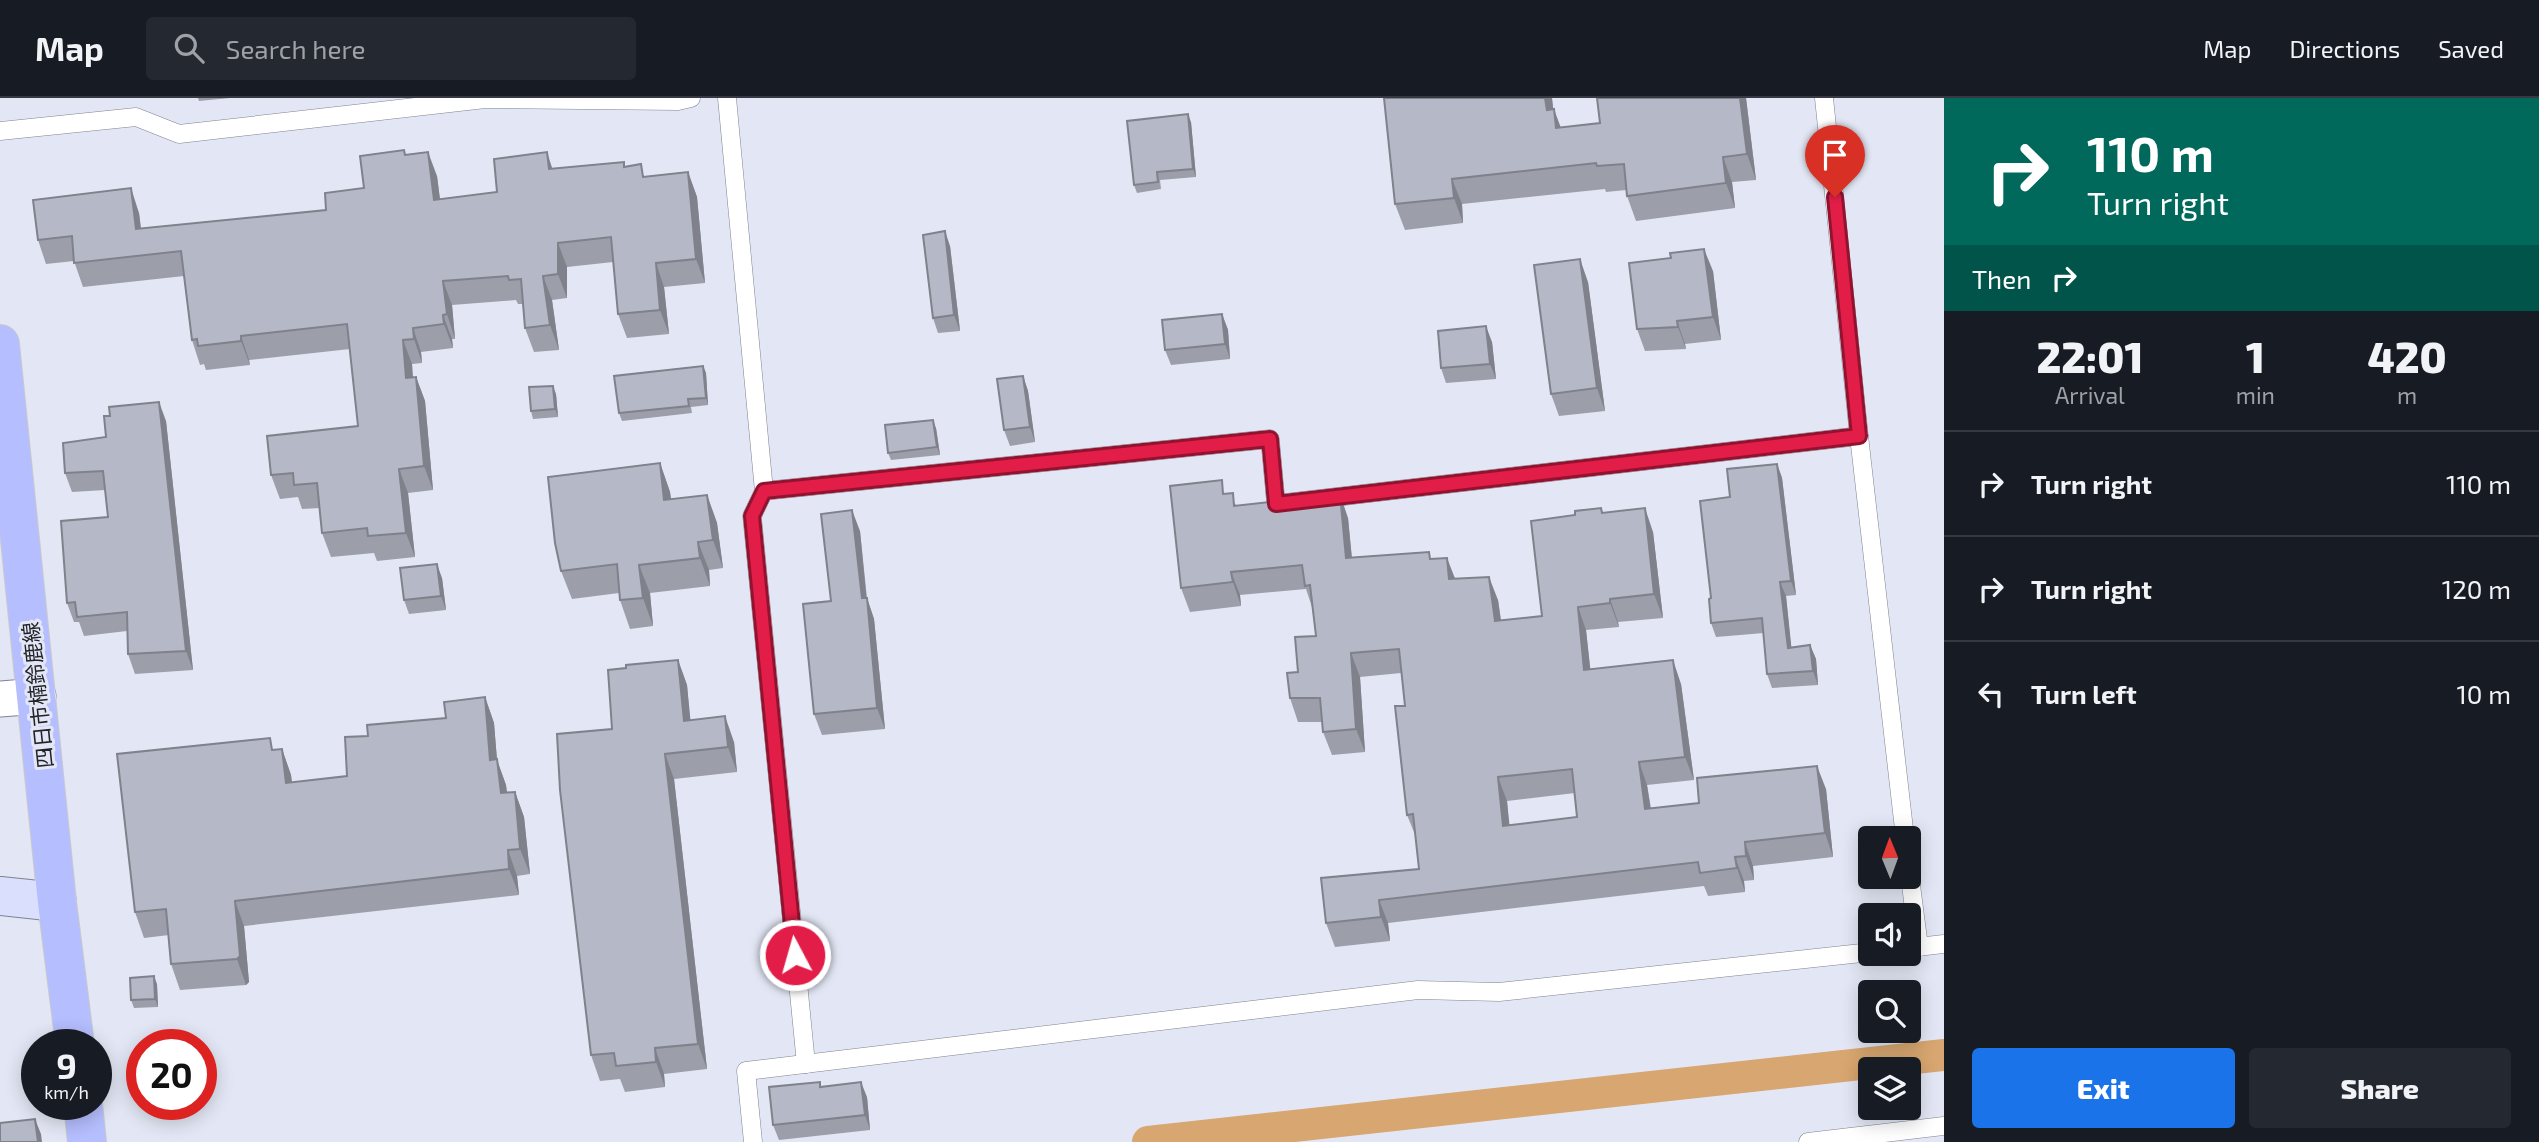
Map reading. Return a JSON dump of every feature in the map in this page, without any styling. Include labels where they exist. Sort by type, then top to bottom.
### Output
[{"type":"main road","name":"四日市楠鈴鹿線","points":[[0,344],[57,902],[73,1029]]},
{"type":"main road","points":[[0,896],[57,902]]},
{"type":"main road","points":[[85,1120],[88,1142]]},
{"type":"street","points":[[0,699],[38,696]]},
{"type":"lane","points":[[0,131],[136,117],[179,134],[485,99],[678,101],[691,98]]},
{"type":"lane","points":[[727,98],[764,491],[752,516],[806,1065]]},
{"type":"lane","points":[[1824,98],[1904,826]]},
{"type":"lane","points":[[764,491],[1270,439],[1276,504],[1859,436]]},
{"type":"lane","points":[[1921,946],[1944,944]]},
{"type":"lane","points":[[753,1142],[746,1071],[1418,990],[1499,992],[1858,953]]},
{"type":"lane","points":[[1808,1142],[1933,1132]]},
{"type":"building","points":[[1384,98],[1545,98],[1547,110],[1554,109],[1556,128],[1600,123],[1597,98],[1740,98],[1747,154],[1723,157],[1726,183],[1627,196],[1624,164],[1597,166],[1596,163],[1452,179],[1454,198],[1395,204]]},
{"type":"building","points":[[1188,114],[1193,169],[1157,172],[1158,182],[1134,185],[1127,121]]},
{"type":"building","points":[[404,150],[405,155],[428,152],[434,200],[497,192],[494,159],[547,152],[549,169],[624,162],[624,167],[641,164],[643,177],[688,172],[696,259],[656,263],[660,310],[618,314],[611,237],[558,243],[558,274],[543,276],[550,325],[525,328],[521,279],[509,280],[508,276],[443,281],[447,314],[443,315],[444,324],[413,328],[414,339],[403,340],[406,378],[416,377],[424,466],[399,469],[406,533],[368,536],[367,528],[322,533],[317,483],[294,485],[293,473],[271,475],[267,436],[358,426],[347,324],[241,336],[241,341],[198,346],[197,339],[192,340],[181,251],[74,263],[72,236],[38,240],[33,200],[131,188],[136,229],[326,210],[325,193],[364,188],[360,156]]},
{"type":"building","points":[[945,231],[954,315],[933,318],[923,235]]},
{"type":"building","points":[[1704,249],[1713,317],[1677,321],[1678,327],[1637,329],[1629,263],[1671,258],[1670,253]]},
{"type":"building","points":[[1580,259],[1597,388],[1551,394],[1534,265]]},
{"type":"building","points":[[1222,314],[1225,344],[1165,350],[1162,320]]},
{"type":"building","points":[[1486,326],[1490,364],[1441,368],[1438,331]]},
{"type":"building","points":[[703,366],[706,398],[688,399],[689,406],[619,413],[614,376]]},
{"type":"building","points":[[1023,376],[1030,427],[1004,430],[997,379]]},
{"type":"building","points":[[553,386],[555,409],[531,411],[529,387]]},
{"type":"building","points":[[159,402],[186,651],[128,654],[127,612],[77,617],[75,602],[67,603],[61,521],[108,517],[103,471],[65,473],[63,443],[106,437],[104,416],[110,416],[109,407]]},
{"type":"building","points":[[933,420],[937,447],[888,453],[885,425]]},
{"type":"building","points":[[660,463],[664,500],[707,495],[713,540],[698,542],[700,558],[639,565],[643,598],[620,600],[617,564],[561,571],[555,543],[548,477]]},
{"type":"building","points":[[1777,464],[1791,581],[1780,582],[1788,648],[1810,645],[1813,671],[1767,674],[1762,618],[1711,623],[1711,598],[1700,501],[1730,497],[1727,469]]},
{"type":"building","points":[[1222,480],[1223,494],[1233,493],[1234,506],[1340,494],[1346,558],[1429,552],[1430,559],[1447,558],[1449,579],[1489,577],[1495,621],[1542,616],[1531,521],[1575,515],[1575,511],[1601,508],[1602,513],[1645,508],[1654,594],[1610,599],[1610,603],[1578,607],[1584,670],[1673,660],[1685,757],[1639,762],[1645,809],[1699,803],[1697,778],[1817,766],[1825,833],[1745,842],[1746,856],[1735,857],[1737,868],[1700,873],[1698,862],[1379,900],[1381,917],[1326,923],[1321,878],[1419,869],[1413,814],[1407,815],[1395,706],[1405,706],[1399,649],[1351,653],[1356,729],[1323,732],[1320,698],[1290,698],[1287,673],[1298,672],[1295,637],[1316,636],[1310,585],[1305,586],[1302,565],[1231,572],[1233,582],[1181,588],[1170,486]],"holes":[[[1572,769],[1577,817],[1503,826],[1498,777]]]},
{"type":"building","points":[[852,510],[862,598],[867,598],[877,708],[814,714],[803,604],[831,601],[821,514]]},
{"type":"building","points":[[437,564],[441,596],[404,600],[400,568]]},
{"type":"building","points":[[678,660],[684,721],[725,716],[728,747],[665,754],[698,1044],[655,1048],[656,1062],[616,1066],[614,1053],[591,1055],[560,790],[557,734],[612,729],[608,670],[626,668],[626,665]]},
{"type":"building","points":[[485,697],[490,760],[497,759],[501,793],[515,792],[520,849],[508,850],[509,869],[235,901],[240,956],[237,959],[171,964],[166,909],[135,912],[117,754],[270,738],[272,750],[282,749],[286,783],[347,776],[345,737],[368,736],[367,725],[446,718],[444,702]]},
{"type":"building","points":[[154,976],[155,999],[131,1000],[130,978]]},
{"type":"building","points":[[820,1082],[820,1087],[861,1082],[865,1115],[773,1125],[769,1087]]},
{"type":"building","points":[[35,1120],[38,1142],[0,1142],[0,1123]]},
{"type":"waterway","points":[[1148,1142],[1944,1055]]},
{"type":"route","points":[[795,955],[752,516],[764,491],[1270,439],[1276,504],[1859,436],[1835,197]]}]
